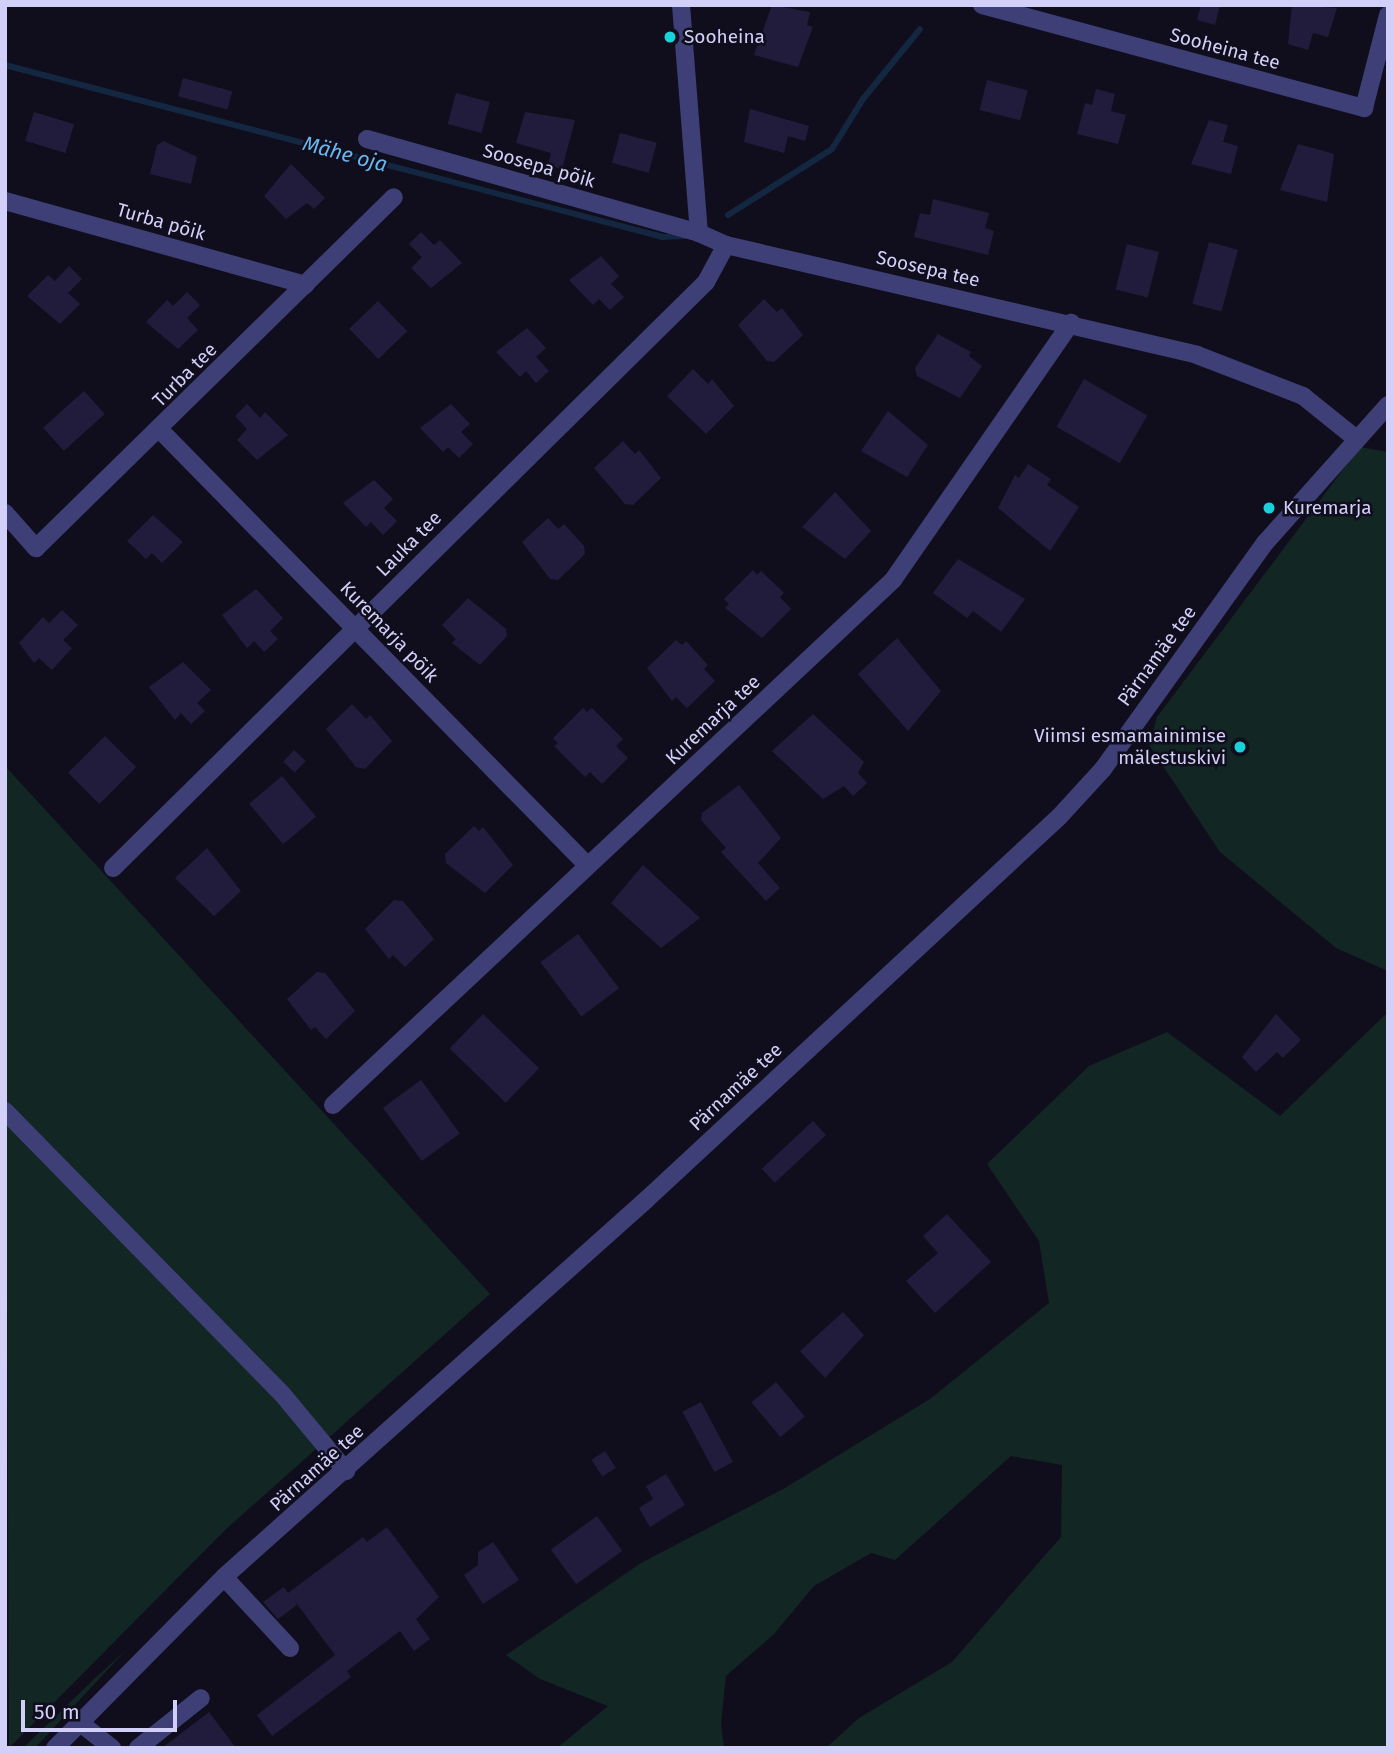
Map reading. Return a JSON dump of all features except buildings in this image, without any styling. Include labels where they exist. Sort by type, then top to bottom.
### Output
[{"type":"street","points":[[681,5],[699,233]]},
{"type":"street","name":"Sooheina tee","points":[[982,5],[1364,108],[1388,15]]},
{"type":"street","name":"Soosepa põik","points":[[367,139],[699,233]]},
{"type":"street","name":"Turba tee","points":[[5,513],[36,548],[160,430],[394,197]]},
{"type":"street","name":"Turba põik","points":[[5,201],[305,285]]},
{"type":"street","name":"Soosepa tee","points":[[699,233],[726,245],[1072,323],[1273,381],[1303,396],[1354,438]]},
{"type":"street","name":"Lauka tee","points":[[113,868],[706,282],[726,245]]},
{"type":"street","name":"Kuremarja tee","points":[[333,1105],[893,580],[1072,323]]},
{"type":"street","name":"Pärnamäe tee","points":[[55,1748],[225,1577],[346,1471],[1059,817],[1103,769],[1265,542],[1354,438],[1388,405]]},
{"type":"street","name":"Kuremarja põik","points":[[160,430],[356,626],[587,865]]},
{"type":"street","points":[[5,1111],[283,1395],[346,1471]]},
{"type":"street","points":[[225,1577],[290,1648]]},
{"type":"street","points":[[138,1748],[201,1698]]},
{"type":"street","points":[[79,1722],[111,1748]]},
{"type":"green space","points":[[1360,447],[1388,452],[1388,971],[1336,948],[1220,852],[1149,745],[1157,717]]},
{"type":"green space","points":[[5,766],[490,1294],[225,1530],[9,1748]]},
{"type":"green space","points":[[1388,1012],[1388,1748],[826,1748],[859,1718],[952,1662],[1061,1537],[1062,1465],[1011,1456],[895,1560],[871,1553],[814,1586],[774,1634],[726,1676],[721,1723],[724,1748],[557,1748],[608,1706],[540,1679],[506,1655],[641,1563],[785,1488],[930,1399],[1049,1303],[1039,1241],[987,1164],[1089,1066],[1167,1032],[1280,1116]]},
{"type":"green space","points":[[125,1651],[35,1748],[23,1748],[94,1679]]},
{"type":"waterway","name":"Mähe oja","points":[[728,215],[832,149],[863,99],[920,29]]},
{"type":"waterway","name":"Mähe oja","points":[[5,65],[663,237],[684,236]]},
{"type":"place","name":"Sooheina","points":[[670,37]]},
{"type":"place","name":"Kuremarja","points":[[1269,508]]},
{"type":"place","name":"Viimsi esmamainimise mälestuskivi","points":[[1240,747]]}]
